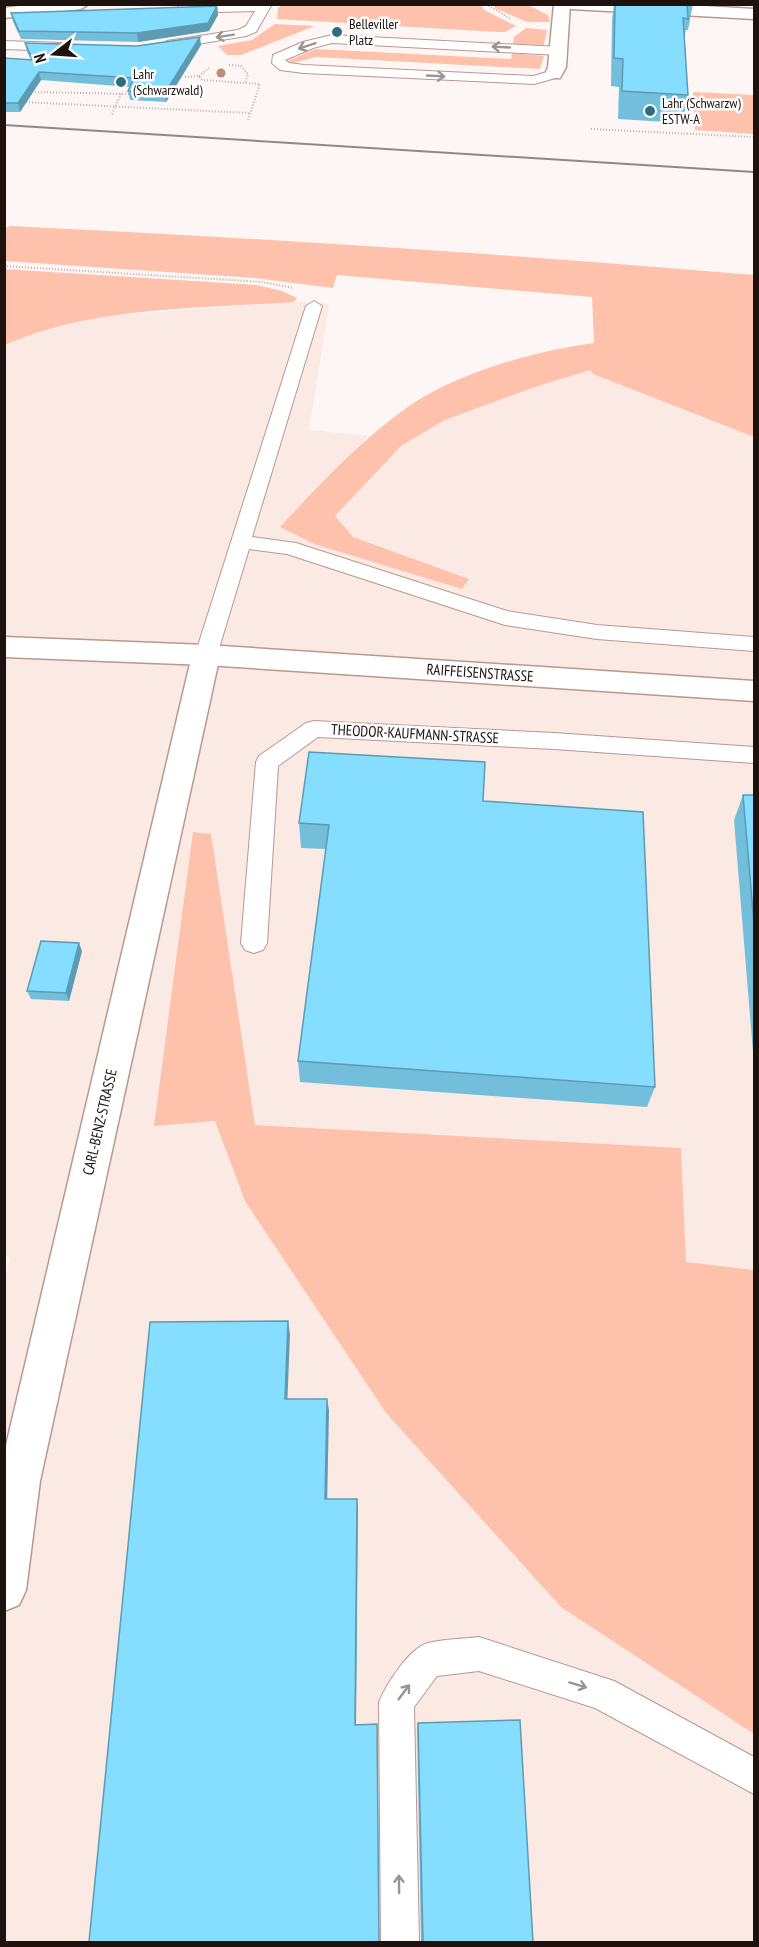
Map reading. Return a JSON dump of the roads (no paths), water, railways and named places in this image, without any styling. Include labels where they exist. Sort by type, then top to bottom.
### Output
[{"type":"street","points":[[554,74],[559,51],[562,4]]},
{"type":"street","points":[[571,4],[754,14]]},
{"type":"street","points":[[4,15],[88,8]]},
{"type":"street","name":"RAIFFEISENSTRASSE","points":[[4,647],[206,655],[754,691]]},
{"type":"street","name":"CARL-BENZ-STRASSE","points":[[4,1590],[19,1481],[206,655]]},
{"type":"lane","points":[[165,9],[266,6]]},
{"type":"lane","points":[[150,47],[241,33],[251,29],[266,6]]},
{"type":"lane","points":[[554,74],[534,80],[316,69],[285,67],[279,63],[278,58],[308,45],[332,39],[559,51]]},
{"type":"lane","points":[[4,45],[75,47]]},
{"type":"lane","points":[[206,655],[314,306]]},
{"type":"lane","points":[[241,542],[289,548],[505,618],[597,632],[754,644]]},
{"type":"lane","name":"THEODOR-KAUFMANN-STRASSE","points":[[254,943],[267,762],[314,729],[554,741],[754,755]]},
{"type":"lane","points":[[400,1942],[396,1701],[428,1659],[479,1654],[602,1693],[754,1776]]},
{"type":"railway","points":[[4,125],[754,172]]},
{"type":"place","name":"Belleviller Platz","points":[[337,32]]},
{"type":"place","name":"Lahr (Schwarzwald)","points":[[121,82]]},
{"type":"place","name":"Lahr (Schwarzw) ESTW-A","points":[[650,111]]}]
